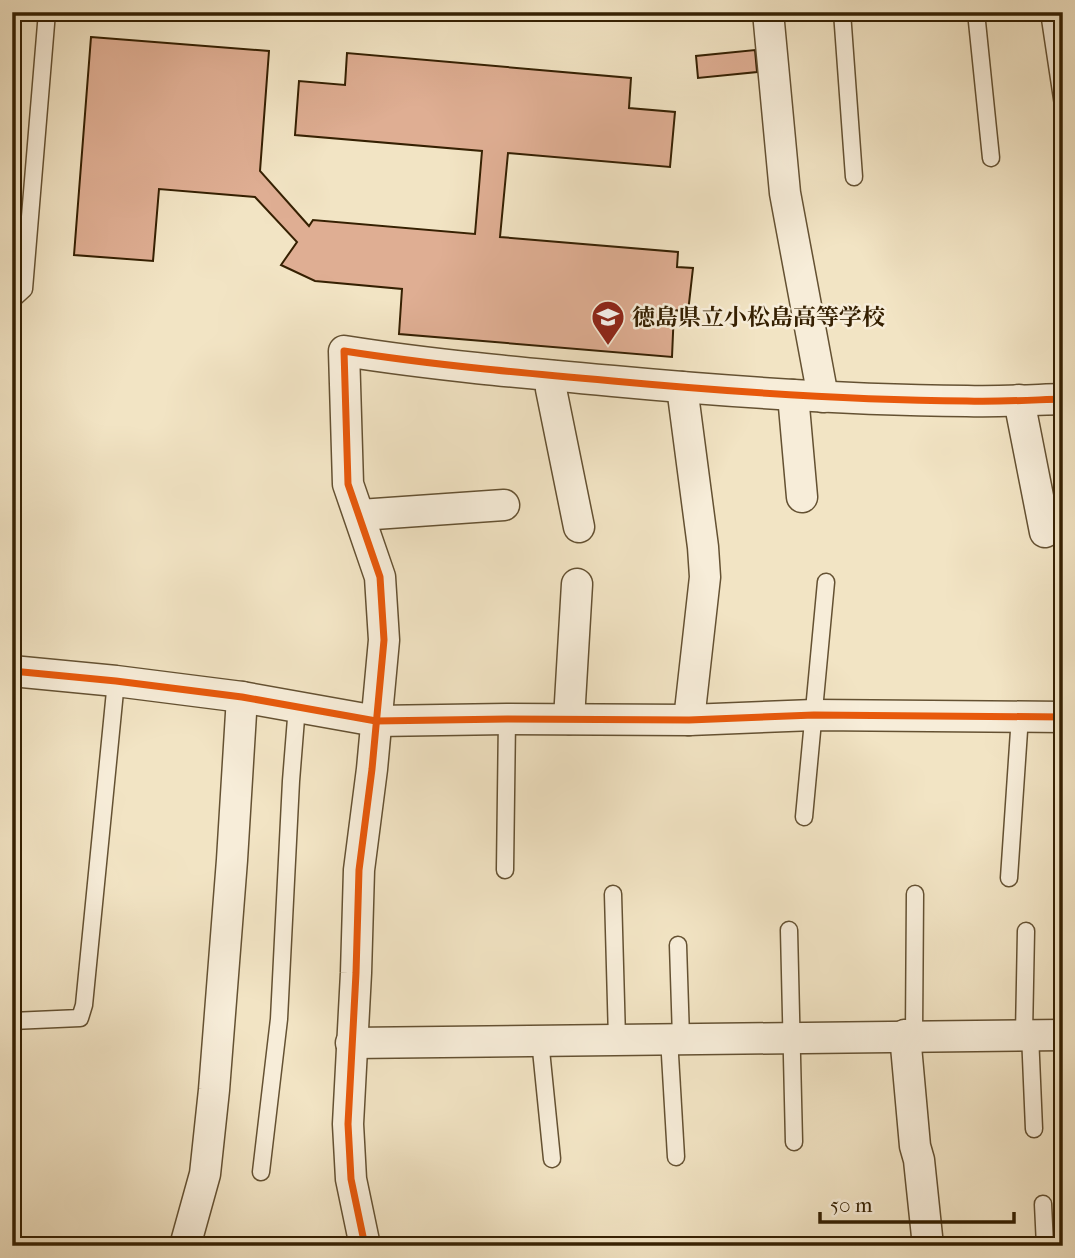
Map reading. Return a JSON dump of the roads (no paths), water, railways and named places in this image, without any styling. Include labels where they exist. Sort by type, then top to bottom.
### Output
[{"type":"street","points":[[768,12],[785,193],[823,397]]},
{"type":"street","points":[[365,1246],[351,1180],[348,1124],[359,870],[384,640],[380,577],[348,484],[344,351],[552,376],[793,396],[970,401],[1063,399]]},
{"type":"street","points":[[552,376],[551,389],[579,527]]},
{"type":"street","points":[[682,387],[705,577],[689,720]]},
{"type":"street","points":[[793,396],[802,497]]},
{"type":"street","points":[[1019,400],[1045,532]]},
{"type":"street","points":[[360,515],[504,505]]},
{"type":"street","points":[[569,719],[577,584]]},
{"type":"street","points":[[12,671],[242,697],[376,720],[689,720],[814,715],[1063,717]]},
{"type":"street","points":[[185,1246],[205,1174],[214,1090],[242,697]]},
{"type":"street","points":[[910,1035],[915,1146],[919,1160],[928,1246]]},
{"type":"street","points":[[351,1043],[1063,1035]]},
{"type":"lane","points":[[12,300],[24,289],[47,12]]},
{"type":"lane","points":[[842,12],[854,177]]},
{"type":"lane","points":[[976,12],[990,158]]},
{"type":"lane","points":[[1049,12],[1063,105]]},
{"type":"lane","points":[[804,817],[826,582]]},
{"type":"lane","points":[[12,1021],[79,1018],[84,1005],[116,681]]},
{"type":"lane","points":[[261,1172],[279,1019],[297,706]]},
{"type":"lane","points":[[1009,878],[1020,716]]},
{"type":"lane","points":[[505,870],[507,719]]},
{"type":"lane","points":[[613,894],[618,1039]]},
{"type":"lane","points":[[910,1035],[915,894]]},
{"type":"lane","points":[[789,930],[794,1142]]},
{"type":"lane","points":[[1026,931],[1027,1034],[1034,1129]]},
{"type":"lane","points":[[676,1157],[675,1038],[678,945]]},
{"type":"lane","points":[[540,1040],[552,1159]]},
{"type":"lane","points":[[1043,1204],[1045,1246]]},
{"type":"place","name":"徳島県立小松島高等学校","points":[[608,347]]}]
